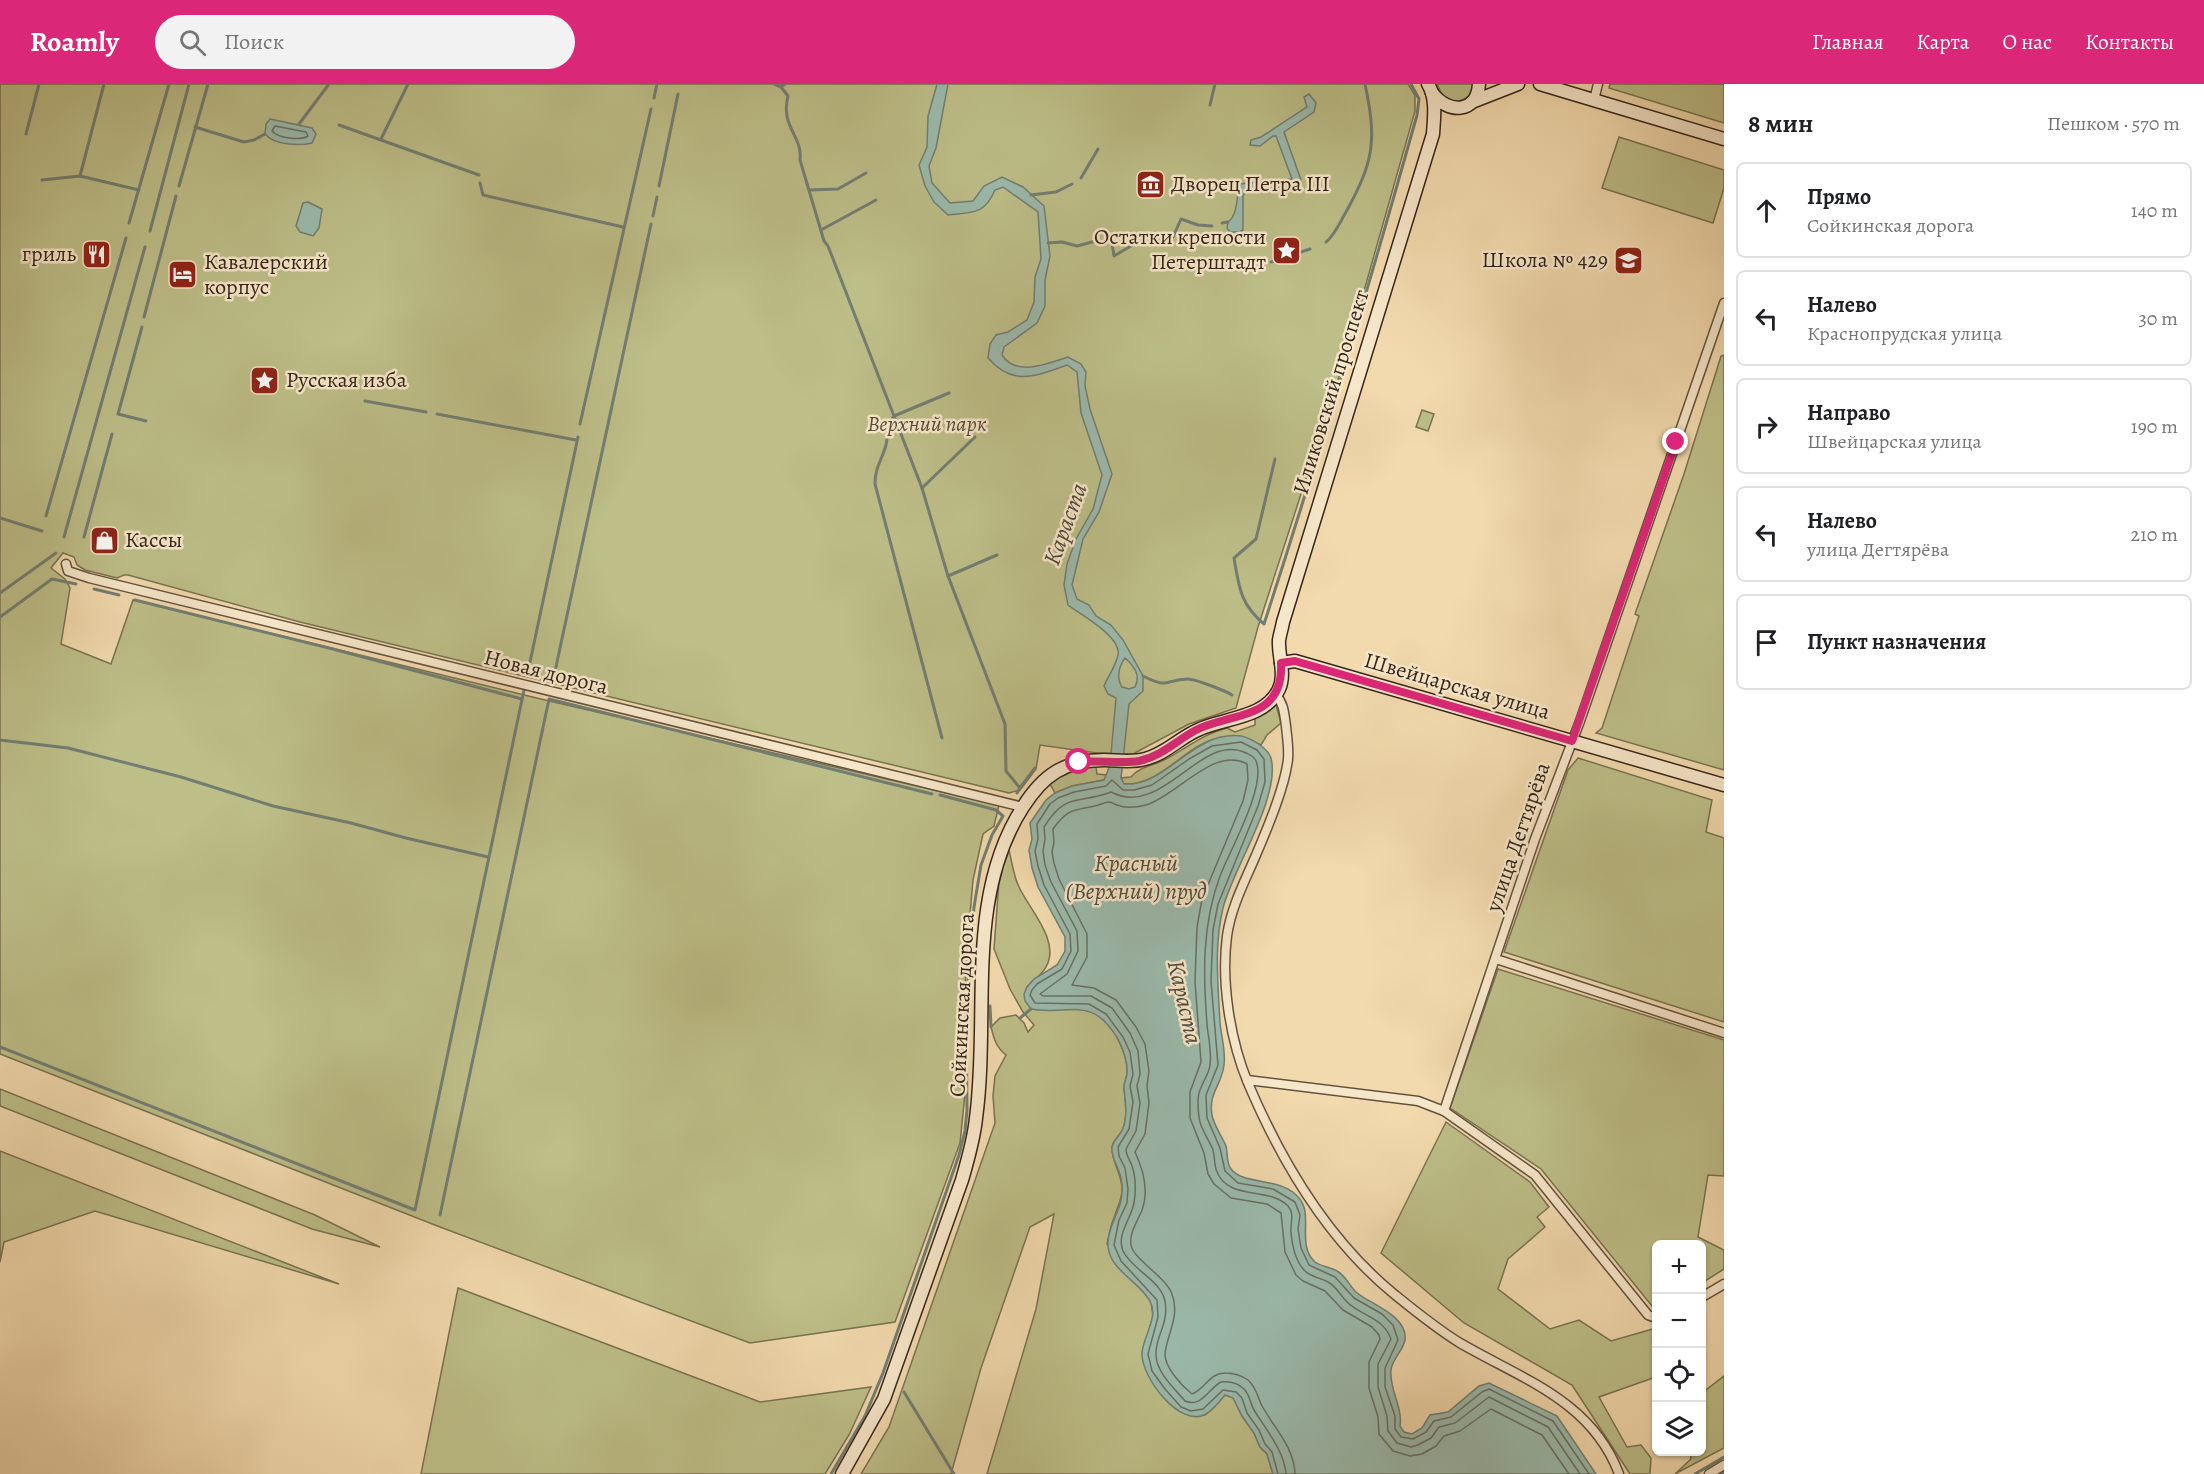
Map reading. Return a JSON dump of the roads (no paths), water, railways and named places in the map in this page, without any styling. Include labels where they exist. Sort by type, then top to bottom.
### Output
[{"type":"main road","points":[[1470,103],[1477,94],[1479,84]]},
{"type":"main road","points":[[1431,88],[1440,104],[1450,108],[1459,108],[1518,84]]},
{"type":"main road","points":[[1540,84],[1724,139]]},
{"type":"main road","name":"Иликовский проспект","points":[[1276,695],[1281,684],[1279,639],[1283,622],[1433,134],[1434,111],[1431,88]]},
{"type":"main road","name":"Иликовский проспект","points":[[1433,134],[1444,117],[1470,103]]},
{"type":"main road","name":"Швейцарская улица","points":[[1281,663],[1295,661],[1724,785]]},
{"type":"main road","name":"Сойкинская дорога","points":[[842,1474],[884,1398],[970,1153],[977,1117],[982,974],[990,890],[1001,848],[1023,807],[1035,790],[1056,771],[1079,762],[1150,758],[1199,729],[1255,711],[1276,695]]},
{"type":"street","points":[[1594,100],[1598,84]]},
{"type":"street","name":"улица Дегтярёва","points":[[1444,1111],[1564,758],[1572,741],[1724,303]]},
{"type":"street","name":"Новая дорога","points":[[66,564],[68,571],[89,578],[1023,807]]},
{"type":"street","points":[[1276,695],[1283,703],[1288,761],[1274,807],[1237,899],[1227,936],[1225,975],[1227,1000],[1247,1080],[1272,1135],[1292,1169],[1330,1228],[1356,1259],[1434,1326],[1575,1409],[1598,1435],[1614,1460],[1619,1474]]},
{"type":"street","points":[[1496,959],[1724,1033]]},
{"type":"street","points":[[1247,1080],[1418,1101],[1444,1111],[1535,1175],[1648,1315],[1652,1316]]},
{"type":"street","points":[[1706,1295],[1724,1284]]},
{"type":"street","points":[[1709,1474],[1724,1465]]},
{"type":"water","name":"Красный (Верхний) пруд","points":[[937,84],[948,84],[936,148],[929,166],[932,183],[950,203],[973,201],[984,186],[1002,177],[1023,187],[1044,206],[1050,256],[1045,280],[1045,306],[1037,323],[1004,347],[1002,355],[1015,366],[1023,367],[1042,365],[1068,357],[1081,364],[1086,372],[1085,386],[1090,409],[1112,474],[1099,512],[1083,539],[1072,585],[1077,599],[1089,605],[1096,616],[1111,625],[1123,640],[1143,676],[1143,691],[1129,704],[1121,778],[1124,784],[1139,783],[1154,777],[1194,749],[1224,736],[1241,736],[1249,739],[1263,747],[1271,758],[1272,774],[1269,792],[1263,812],[1228,892],[1218,936],[1218,993],[1224,1060],[1223,1072],[1211,1107],[1214,1123],[1226,1146],[1229,1167],[1245,1178],[1283,1187],[1299,1198],[1305,1213],[1309,1255],[1320,1265],[1340,1273],[1356,1292],[1386,1311],[1400,1324],[1405,1340],[1392,1366],[1391,1377],[1400,1412],[1400,1426],[1404,1432],[1412,1434],[1422,1428],[1430,1415],[1448,1412],[1479,1386],[1489,1383],[1557,1416],[1596,1474],[1273,1474],[1267,1454],[1260,1447],[1233,1398],[1225,1395],[1214,1408],[1196,1417],[1174,1408],[1155,1387],[1148,1375],[1142,1353],[1152,1320],[1152,1307],[1145,1294],[1118,1268],[1109,1252],[1108,1243],[1122,1192],[1112,1147],[1125,1123],[1126,1061],[1118,1039],[1099,1016],[1079,1010],[1031,1009],[1025,1001],[1024,994],[1034,979],[1057,965],[1065,951],[1065,937],[1038,887],[1032,868],[1029,850],[1032,839],[1030,823],[1046,800],[1055,793],[1072,786],[1104,780],[1110,765],[1116,698],[1108,694],[1104,686],[1117,659],[1118,648],[1114,641],[1091,620],[1068,605],[1064,585],[1067,564],[1076,539],[1093,509],[1102,475],[1081,413],[1077,372],[1067,365],[1045,373],[1025,377],[1016,376],[997,367],[988,358],[990,344],[996,335],[1008,332],[1027,320],[1034,302],[1035,277],[1041,259],[1038,212],[1003,187],[995,190],[987,204],[977,211],[948,215],[934,202],[925,186],[919,165],[927,147],[928,116]],"holes":[[[1125,658],[1136,671],[1137,683],[1135,687],[1129,689],[1122,687],[1119,676]]]},
{"type":"water","points":[[1309,94],[1316,103],[1314,112],[1284,132],[1301,180],[1299,185],[1246,191],[1243,196],[1243,230],[1230,232],[1227,228],[1228,222],[1234,215],[1239,184],[1292,179],[1276,136],[1260,146],[1250,145],[1251,140],[1261,137],[1307,107],[1304,97]]},
{"type":"water","points":[[270,119],[312,128],[316,134],[312,143],[280,142],[265,134],[266,124]]},
{"type":"water","points":[[308,202],[322,209],[319,228],[313,236],[300,232],[296,226],[303,203]]},
{"type":"waterway","points":[[26,134],[39,84]]},
{"type":"waterway","points":[[80,176],[104,84]]},
{"type":"waterway","points":[[129,223],[169,84]]},
{"type":"waterway","points":[[150,231],[189,84]]},
{"type":"waterway","points":[[179,186],[208,84]]},
{"type":"waterway","points":[[299,124],[329,84]]},
{"type":"waterway","points":[[381,139],[408,84]]},
{"type":"waterway","points":[[654,98],[657,84]]},
{"type":"waterway","points":[[774,84],[781,87],[785,84]]},
{"type":"waterway","points":[[1210,105],[1215,84]]},
{"type":"waterway","points":[[1326,242],[1335,232],[1346,212],[1367,164],[1372,136],[1365,84]]},
{"type":"waterway","points":[[1275,459],[1256,539],[1234,558],[1239,586],[1245,602],[1264,624],[1343,370],[1417,115],[1419,99],[1411,84]]},
{"type":"waterway","points":[[781,87],[788,96],[787,116],[798,144],[800,160],[824,241],[828,246],[894,416],[888,427],[886,445],[877,468],[875,484],[942,738]]},
{"type":"waterway","points":[[659,186],[678,94]]},
{"type":"waterway","points":[[580,424],[651,109]]},
{"type":"waterway","points":[[339,125],[479,175]]},
{"type":"waterway","points":[[195,127],[244,142],[265,134]]},
{"type":"waterway","points":[[1081,178],[1098,149]]},
{"type":"waterway","points":[[809,190],[838,189],[866,173]]},
{"type":"waterway","points":[[42,180],[80,176],[139,190]]},
{"type":"waterway","points":[[480,183],[483,195],[623,227]]},
{"type":"waterway","points":[[1031,195],[1056,192],[1072,184]]},
{"type":"waterway","points":[[144,317],[176,196]]},
{"type":"waterway","points":[[653,216],[657,197]]},
{"type":"waterway","points":[[821,230],[876,200]]},
{"type":"waterway","points":[[1112,243],[1114,256],[1153,233],[1173,237],[1181,219],[1198,225],[1212,226]]},
{"type":"waterway","points":[[1222,223],[1228,222]]},
{"type":"waterway","points":[[554,676],[651,224]]},
{"type":"waterway","points":[[46,516],[126,238]]},
{"type":"waterway","points":[[1048,243],[1062,242],[1077,246],[1096,241]]},
{"type":"waterway","points":[[64,537],[145,247]]},
{"type":"waterway","points":[[1271,262],[1310,249]]},
{"type":"waterway","points":[[142,327],[118,414],[146,421]]},
{"type":"waterway","points":[[949,393],[894,416],[922,488],[975,437]]},
{"type":"waterway","points":[[365,401],[426,412]]},
{"type":"waterway","points":[[437,414],[576,440]]},
{"type":"waterway","points":[[84,537],[112,434]]},
{"type":"waterway","points":[[527,676],[578,437]]},
{"type":"waterway","points":[[922,488],[948,576],[1005,724],[1006,771],[1020,788],[1017,793]]},
{"type":"waterway","points":[[0,518],[42,531]]},
{"type":"waterway","points":[[0,593],[56,553]]},
{"type":"waterway","points":[[948,576],[997,555]]},
{"type":"waterway","points":[[0,617],[52,579],[76,584]]},
{"type":"waterway","points":[[94,589],[119,595]]},
{"type":"waterway","points":[[135,600],[522,699]]},
{"type":"waterway","points":[[1143,676],[1163,683],[1188,679],[1232,695]]},
{"type":"waterway","points":[[0,1047],[415,1210],[524,690]]},
{"type":"waterway","points":[[440,1215],[549,699],[932,794]]},
{"type":"waterway","points":[[0,740],[68,748],[181,777],[273,806],[488,857]]},
{"type":"waterway","points":[[1020,788],[1035,768]]},
{"type":"waterway","points":[[831,1474],[865,1416],[883,1373],[959,1155],[965,1131],[967,1110],[966,1005],[974,907],[981,865],[992,835],[1003,816],[996,810],[940,795]]},
{"type":"waterway","points":[[990,1006],[991,1027]]},
{"type":"waterway","points":[[1020,1018],[1031,1009]]},
{"type":"waterway","points":[[904,1392],[954,1474]]},
{"type":"waterway","points":[[1695,1474],[1724,1457]]},
{"type":"waterway","points":[[1720,1474],[1724,1472]]},
{"type":"place","name":"Дворец Петра III","points":[[1150,184]]},
{"type":"place","name":"Остатки крепости Петерштадт","points":[[1287,250]]},
{"type":"place","name":"гриль","points":[[97,254]]},
{"type":"place","name":"Школа № 429","points":[[1629,260]]},
{"type":"place","name":"Кавалерский корпус","points":[[183,275]]},
{"type":"place","name":"Русская изба","points":[[265,380]]},
{"type":"place","name":"Кассы","points":[[104,540]]},
{"type":"park label","name":"Верхний парк","points":[[927,424]]},
{"type":"water label","name":"Караста","points":[[1065,524]]},
{"type":"water label","name":"Караста","points":[[1185,1002]]}]
